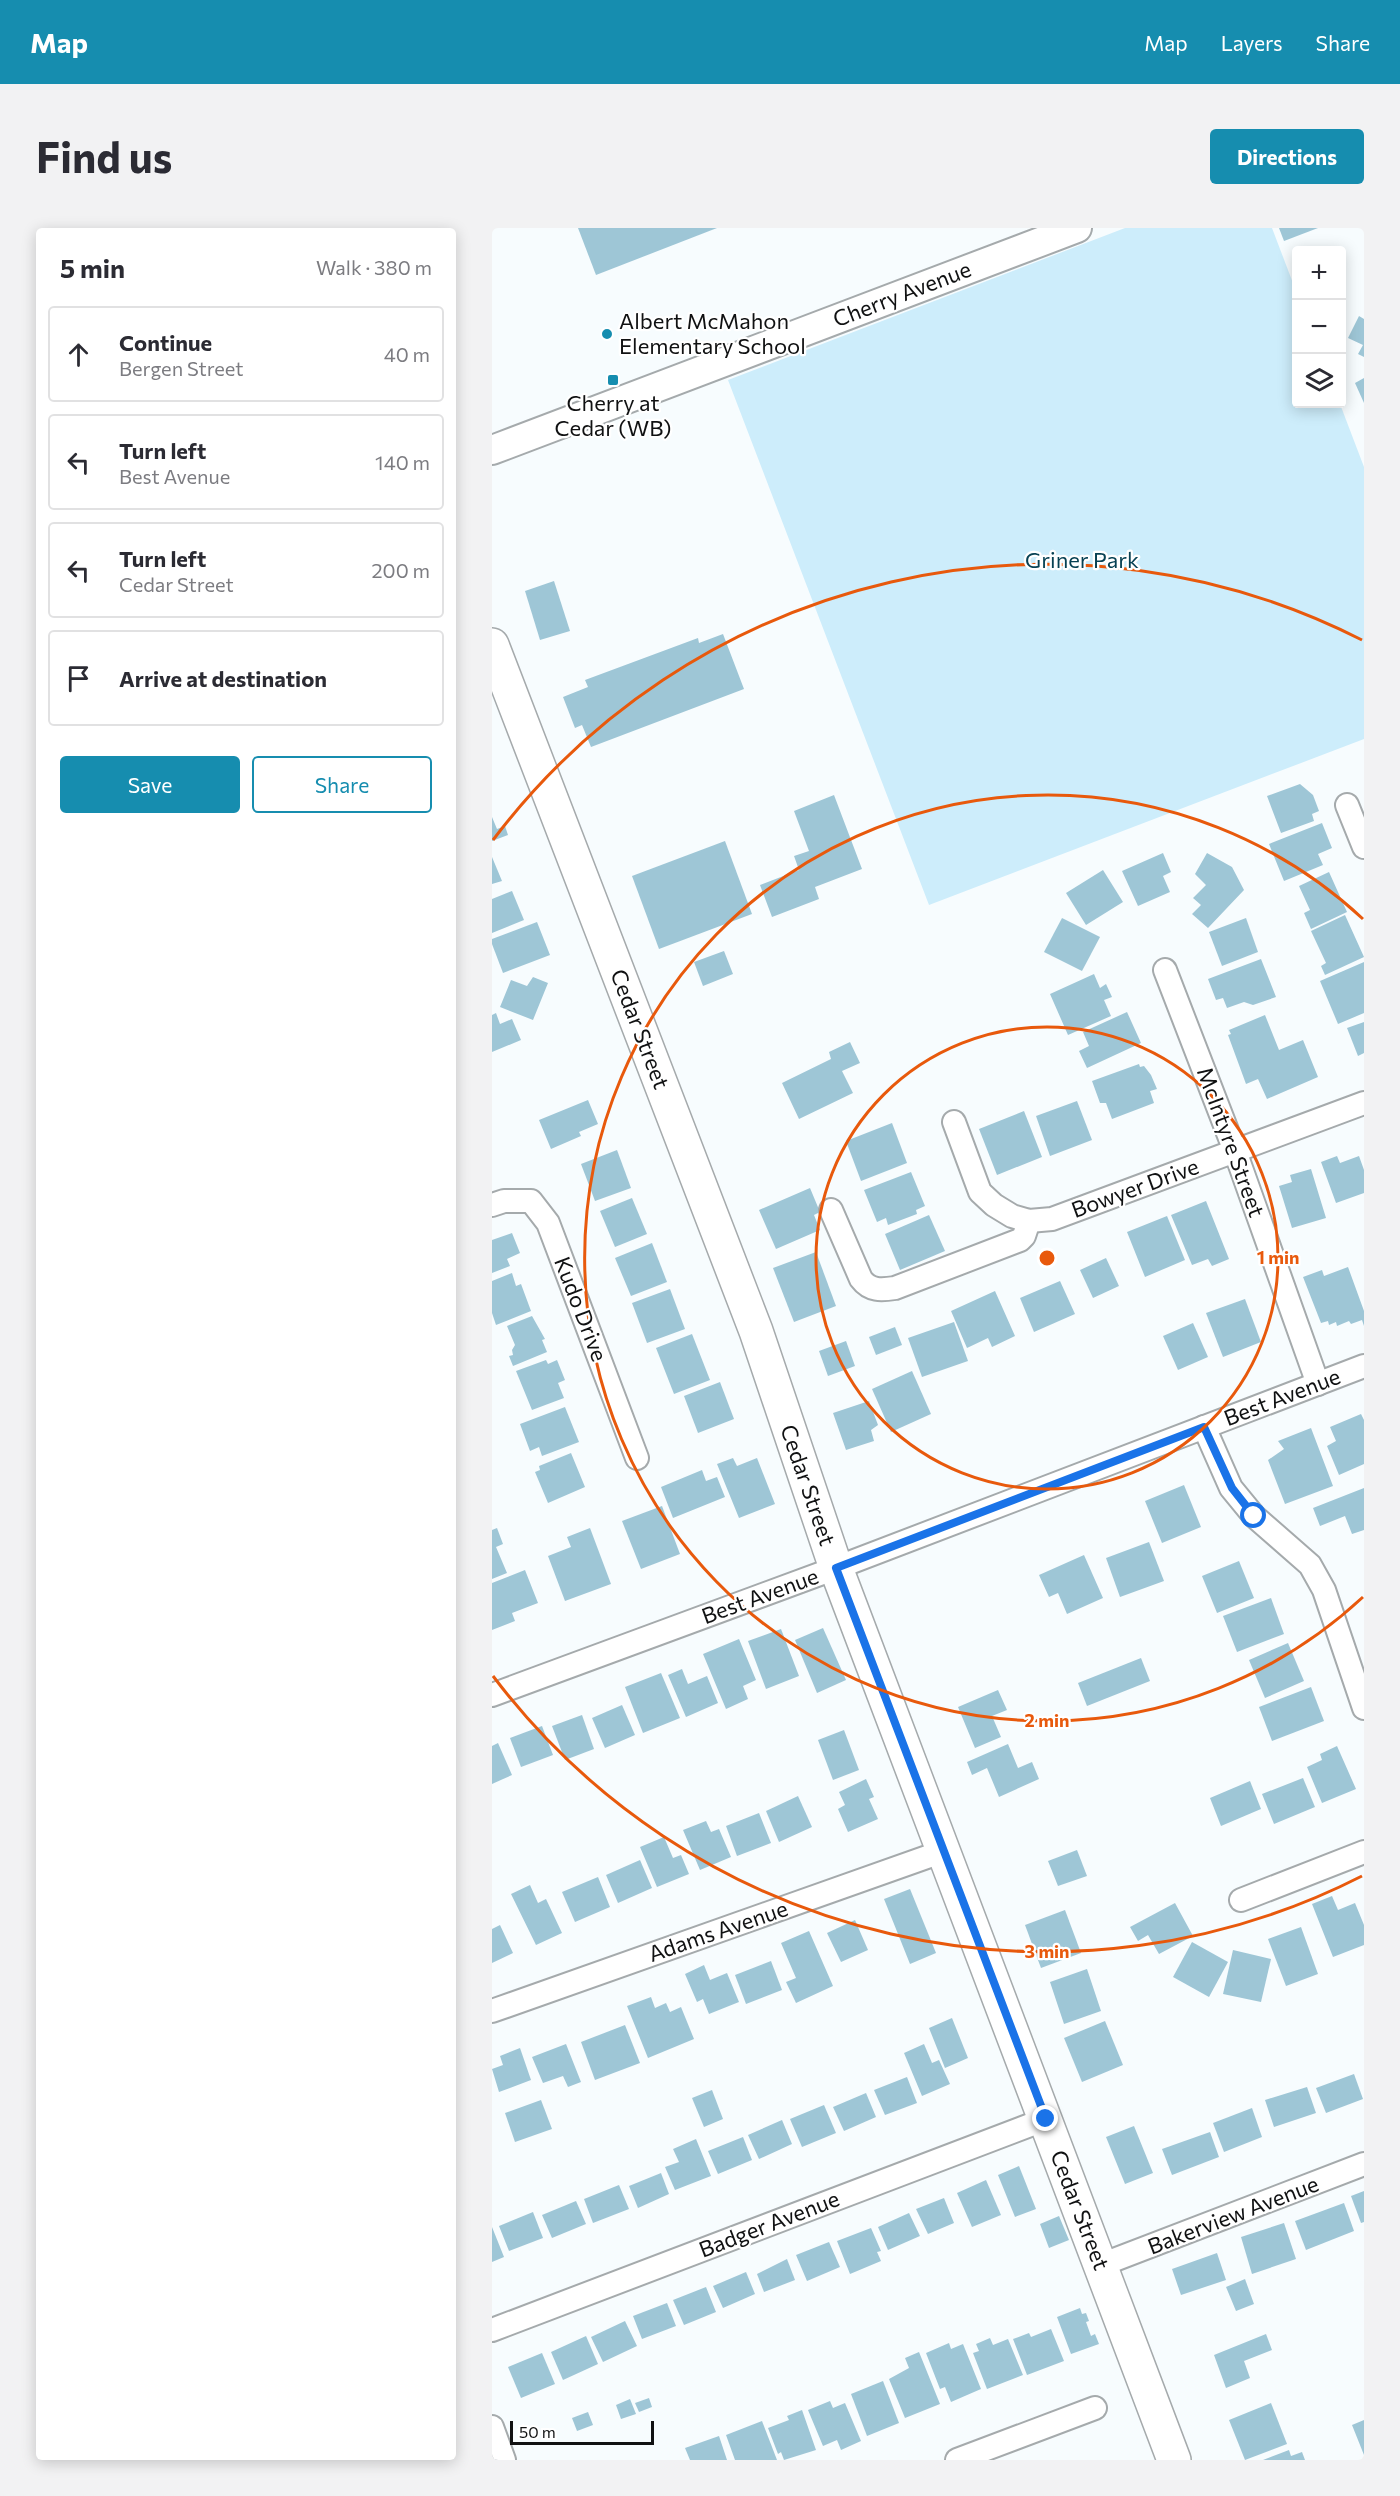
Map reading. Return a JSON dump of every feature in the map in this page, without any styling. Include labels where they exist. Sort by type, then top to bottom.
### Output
[{"type":"main road","name":"Cedar Street","points":[[492,645],[756,1331],[836,1568],[1174,2460]]},
{"type":"street","name":"Cherry Avenue","points":[[492,450],[1077,228]]},
{"type":"street","points":[[1347,805],[1364,847]]},
{"type":"street","name":"McIntyre Street","points":[[1165,970],[1236,1151],[1317,1384]]},
{"type":"street","name":"Bowyer Drive","points":[[1029,1221],[1052,1219],[1364,1103]]},
{"type":"street","points":[[831,1210],[861,1279],[866,1286],[878,1290],[896,1287],[1020,1240],[1024,1236],[1029,1221],[1012,1216],[994,1205],[980,1192],[954,1122]]},
{"type":"street","name":"Kudo Drive","points":[[492,1206],[504,1201],[531,1201],[548,1223],[637,1458]]},
{"type":"street","name":"Best Avenue","points":[[492,1695],[836,1568],[1364,1366]]},
{"type":"street","points":[[1204,1427],[1232,1488],[1254,1516],[1310,1565],[1324,1590],[1364,1708]]},
{"type":"street","name":"Adams Avenue","points":[[492,2011],[944,1851]]},
{"type":"street","points":[[1241,1900],[1364,1852]]},
{"type":"street","name":"Badger Avenue","points":[[492,2330],[1046,2119]]},
{"type":"street","name":"Bakerview Avenue","points":[[1101,2265],[1364,2164]]},
{"type":"street","points":[[957,2460],[1095,2408]]},
{"type":"street","points":[[492,2427],[504,2460]]},
{"type":"green space","name":"Griner Park","points":[[1125,228],[1272,228],[1292,280],[1292,408],[1342,408],[1364,467],[1364,739],[929,905],[728,380]]},
{"type":"building","points":[[578,228],[717,228],[596,275]]},
{"type":"building","points":[[1279,228],[1318,228],[1284,241]]},
{"type":"building","points":[[1359,316],[1364,319],[1364,357],[1358,354],[1363,345],[1348,338]]},
{"type":"building","points":[[1364,378],[1364,403],[1355,383]]},
{"type":"building","points":[[554,581],[570,631],[540,640],[525,591]]},
{"type":"building","points":[[723,634],[744,689],[591,747],[582,725],[575,728],[563,697],[588,687],[585,680],[698,638],[699,643]]},
{"type":"building","points":[[1300,784],[1313,795],[1319,811],[1312,814],[1314,821],[1281,833],[1267,796]]},
{"type":"building","points":[[834,795],[862,869],[815,887],[819,899],[772,917],[760,885],[799,870],[794,856],[809,851],[794,811]]},
{"type":"building","points":[[492,817],[497,829],[505,826],[508,835],[492,841]]},
{"type":"building","points":[[1322,823],[1332,848],[1318,854],[1323,865],[1284,881],[1269,844]]},
{"type":"building","points":[[725,841],[752,914],[659,949],[632,876]]},
{"type":"building","points":[[1163,853],[1171,872],[1163,876],[1170,892],[1138,906],[1122,871]]},
{"type":"building","points":[[1207,853],[1232,867],[1244,890],[1208,928],[1192,914],[1201,905],[1193,898],[1206,885],[1195,874]]},
{"type":"building","points":[[492,857],[502,881],[492,884]]},
{"type":"building","points":[[1103,870],[1123,902],[1086,925],[1066,893]]},
{"type":"building","points":[[1329,872],[1347,912],[1311,929],[1304,913],[1310,910],[1299,886]]},
{"type":"building","points":[[512,891],[524,920],[492,933],[492,899]]},
{"type":"building","points":[[1345,915],[1364,957],[1325,975],[1321,966],[1326,963],[1311,931]]},
{"type":"building","points":[[1062,918],[1100,937],[1082,971],[1044,952]]},
{"type":"building","points":[[1246,918],[1258,952],[1222,966],[1209,932]]},
{"type":"building","points":[[537,922],[550,955],[503,973],[492,939]]},
{"type":"building","points":[[724,951],[733,974],[703,986],[694,962]]},
{"type":"building","points":[[1261,959],[1276,997],[1253,1005],[1244,1002],[1227,1008],[1223,998],[1216,1000],[1208,979]]},
{"type":"building","points":[[1364,962],[1364,1013],[1338,1024],[1320,981]]},
{"type":"building","points":[[1094,974],[1100,988],[1106,984],[1112,997],[1104,1000],[1111,1016],[1068,1035],[1050,994]]},
{"type":"building","points":[[533,977],[548,983],[533,1020],[500,1007],[511,980],[527,986]]},
{"type":"building","points":[[1127,1012],[1141,1043],[1087,1068],[1079,1051],[1089,1046],[1083,1032]]},
{"type":"building","points":[[496,1013],[500,1024],[512,1019],[521,1040],[492,1052],[492,1015]]},
{"type":"building","points":[[1265,1015],[1279,1050],[1303,1040],[1318,1077],[1267,1099],[1258,1079],[1246,1084],[1228,1035],[1231,1034],[1229,1030]]},
{"type":"building","points":[[1364,1022],[1364,1053],[1358,1056],[1347,1028]]},
{"type":"building","points":[[850,1042],[860,1063],[842,1071],[853,1093],[799,1119],[782,1083],[831,1059],[829,1052]]},
{"type":"building","points":[[1139,1064],[1140,1067],[1144,1066],[1151,1075],[1157,1089],[1150,1091],[1154,1103],[1112,1119],[1106,1103],[1100,1103],[1092,1081]]},
{"type":"building","points":[[588,1100],[598,1124],[579,1132],[581,1136],[551,1149],[539,1120]]},
{"type":"building","points":[[1077,1101],[1092,1140],[1050,1156],[1036,1116]]},
{"type":"building","points":[[1024,1111],[1042,1157],[997,1175],[979,1129]]},
{"type":"building","points":[[892,1123],[907,1163],[861,1181],[846,1141]]},
{"type":"building","points":[[617,1150],[631,1188],[595,1201],[581,1164]]},
{"type":"building","points":[[1337,1156],[1340,1163],[1359,1156],[1364,1170],[1364,1193],[1336,1203],[1321,1162]]},
{"type":"building","points":[[1311,1169],[1326,1218],[1292,1228],[1279,1186],[1292,1182],[1290,1175]]},
{"type":"building","points":[[911,1172],[925,1206],[916,1210],[917,1214],[888,1225],[886,1218],[877,1222],[864,1190]]},
{"type":"building","points":[[810,1188],[820,1212],[814,1215],[820,1230],[776,1249],[759,1210]]},
{"type":"building","points":[[632,1198],[647,1234],[615,1247],[600,1211]]},
{"type":"building","points":[[1206,1201],[1229,1259],[1212,1266],[1208,1259],[1192,1265],[1171,1215]]},
{"type":"building","points":[[929,1215],[945,1251],[900,1270],[885,1234]]},
{"type":"building","points":[[1167,1216],[1185,1260],[1145,1277],[1127,1232]]},
{"type":"building","points":[[512,1233],[520,1253],[507,1259],[510,1266],[492,1273],[492,1240]]},
{"type":"building","points":[[652,1243],[667,1282],[631,1296],[615,1258]]},
{"type":"building","points":[[816,1252],[836,1306],[794,1322],[773,1268]]},
{"type":"building","points":[[1106,1258],[1119,1286],[1093,1298],[1080,1270]]},
{"type":"building","points":[[1348,1267],[1364,1311],[1364,1326],[1362,1320],[1351,1324],[1349,1321],[1337,1326],[1336,1322],[1329,1325],[1328,1321],[1321,1323],[1303,1277],[1322,1270],[1324,1276]]},
{"type":"building","points":[[512,1273],[516,1286],[521,1284],[531,1311],[496,1325],[492,1313],[492,1281]]},
{"type":"building","points":[[1060,1281],[1075,1314],[1034,1332],[1020,1298]]},
{"type":"building","points":[[670,1289],[685,1329],[647,1343],[632,1303]]},
{"type":"building","points":[[995,1291],[1015,1336],[992,1347],[988,1338],[967,1348],[951,1311]]},
{"type":"building","points":[[1245,1299],[1261,1342],[1223,1357],[1206,1313]]},
{"type":"building","points":[[532,1316],[545,1339],[542,1340],[547,1352],[513,1366],[509,1356],[513,1355],[512,1350],[515,1345],[507,1326]]},
{"type":"building","points":[[954,1322],[968,1361],[922,1377],[908,1338]]},
{"type":"building","points":[[1193,1323],[1208,1357],[1178,1370],[1163,1336]]},
{"type":"building","points":[[895,1327],[902,1345],[876,1355],[869,1337]]},
{"type":"building","points":[[692,1334],[710,1380],[674,1394],[656,1348]]},
{"type":"building","points":[[846,1341],[855,1366],[828,1376],[819,1351]]},
{"type":"building","points":[[546,1360],[548,1364],[557,1360],[565,1380],[558,1383],[564,1398],[532,1410],[516,1371]]},
{"type":"building","points":[[912,1371],[931,1414],[891,1432],[872,1389]]},
{"type":"building","points":[[720,1382],[734,1419],[698,1433],[684,1396]]},
{"type":"building","points":[[869,1401],[878,1425],[871,1430],[874,1441],[846,1450],[833,1413]]},
{"type":"building","points":[[565,1407],[579,1442],[542,1456],[539,1447],[530,1451],[520,1424]]},
{"type":"building","points":[[1361,1414],[1364,1420],[1364,1464],[1339,1475],[1327,1446],[1336,1441],[1330,1427]]},
{"type":"building","points":[[1311,1428],[1333,1486],[1285,1504],[1268,1460],[1284,1449],[1278,1441]]},
{"type":"building","points":[[571,1453],[585,1487],[548,1503],[535,1472],[540,1470],[539,1466]]},
{"type":"building","points":[[733,1458],[737,1466],[757,1458],[775,1504],[739,1518],[717,1464]]},
{"type":"building","points":[[702,1470],[706,1481],[717,1477],[725,1497],[673,1518],[661,1487]]},
{"type":"building","points":[[1184,1485],[1201,1527],[1162,1543],[1145,1501]]},
{"type":"building","points":[[1364,1488],[1364,1530],[1352,1534],[1345,1516],[1320,1526],[1313,1508]]},
{"type":"building","points":[[662,1506],[680,1554],[641,1569],[622,1521]]},
{"type":"building","points":[[497,1528],[503,1544],[496,1547],[507,1573],[492,1579],[492,1530]]},
{"type":"building","points":[[590,1528],[611,1584],[565,1601],[548,1556],[571,1547],[567,1537]]},
{"type":"building","points":[[1149,1542],[1164,1581],[1120,1597],[1106,1558]]},
{"type":"building","points":[[1084,1555],[1103,1598],[1067,1614],[1058,1593],[1049,1597],[1039,1575]]},
{"type":"building","points":[[1239,1561],[1254,1598],[1217,1613],[1202,1576]]},
{"type":"building","points":[[525,1570],[538,1603],[512,1613],[515,1621],[492,1630],[492,1583]]},
{"type":"building","points":[[1271,1598],[1284,1634],[1237,1652],[1223,1616]]},
{"type":"building","points":[[823,1628],[846,1680],[817,1693],[795,1640]]},
{"type":"building","points":[[781,1629],[799,1676],[766,1689],[748,1641]]},
{"type":"building","points":[[739,1639],[756,1680],[743,1686],[748,1699],[726,1709],[703,1654]]},
{"type":"building","points":[[1288,1643],[1304,1681],[1265,1698],[1249,1660]]},
{"type":"building","points":[[1141,1658],[1150,1681],[1087,1706],[1078,1683]]},
{"type":"building","points":[[682,1669],[688,1684],[707,1676],[718,1703],[686,1717],[668,1675]]},
{"type":"building","points":[[661,1673],[680,1718],[643,1733],[625,1687]]},
{"type":"building","points":[[1311,1687],[1324,1721],[1272,1741],[1259,1707]]},
{"type":"building","points":[[998,1690],[1007,1710],[992,1716],[1001,1737],[975,1748],[958,1707]]},
{"type":"building","points":[[622,1705],[635,1735],[605,1748],[592,1718]]},
{"type":"building","points":[[582,1715],[594,1749],[565,1760],[552,1726]]},
{"type":"building","points":[[542,1726],[553,1755],[521,1767],[510,1738]]},
{"type":"building","points":[[844,1730],[859,1770],[833,1780],[818,1740]]},
{"type":"building","points":[[498,1743],[512,1775],[492,1784],[492,1746]]},
{"type":"building","points":[[1008,1744],[1018,1768],[1032,1762],[1039,1779],[999,1797],[987,1768],[972,1775],[967,1762]]},
{"type":"building","points":[[1337,1746],[1356,1789],[1322,1803],[1307,1767],[1322,1760],[1320,1754]]},
{"type":"building","points":[[1303,1778],[1315,1807],[1274,1824],[1262,1794]]},
{"type":"building","points":[[866,1779],[874,1797],[869,1799],[878,1819],[848,1832],[838,1809],[845,1805],[839,1792]]},
{"type":"building","points":[[1250,1781],[1261,1809],[1221,1826],[1210,1798]]},
{"type":"building","points":[[798,1796],[812,1827],[779,1842],[766,1811]]},
{"type":"building","points":[[759,1813],[771,1843],[737,1856],[726,1826]]},
{"type":"building","points":[[706,1821],[711,1832],[719,1829],[731,1857],[700,1870],[683,1830]]},
{"type":"building","points":[[664,1837],[673,1858],[681,1855],[689,1874],[657,1887],[640,1847]]},
{"type":"building","points":[[1077,1850],[1087,1876],[1058,1886],[1048,1861]]},
{"type":"building","points":[[640,1860],[652,1888],[618,1903],[606,1875]]},
{"type":"building","points":[[598,1877],[610,1907],[575,1922],[562,1892]]},
{"type":"building","points":[[530,1885],[538,1903],[546,1899],[562,1933],[536,1945],[511,1894]]},
{"type":"building","points":[[910,1889],[936,1953],[910,1964],[884,1899]]},
{"type":"building","points":[[1332,1896],[1338,1910],[1355,1903],[1364,1925],[1364,1945],[1333,1957],[1312,1904]]},
{"type":"building","points":[[1175,1903],[1193,1936],[1159,1954],[1148,1935],[1138,1941],[1130,1927]]},
{"type":"building","points":[[1065,1910],[1081,1953],[1041,1968],[1025,1925]]},
{"type":"building","points":[[855,1920],[868,1950],[841,1962],[827,1933]]},
{"type":"building","points":[[500,1925],[513,1953],[492,1963],[492,1929]]},
{"type":"building","points":[[1301,1927],[1318,1974],[1286,1986],[1268,1939]]},
{"type":"building","points":[[809,1931],[833,1986],[796,2003],[786,1982],[796,1978],[781,1943]]},
{"type":"building","points":[[1192,1942],[1228,1962],[1209,1997],[1173,1977]]},
{"type":"building","points":[[1233,1950],[1271,1959],[1261,2002],[1223,1994]]},
{"type":"building","points":[[771,1961],[782,1990],[746,2004],[735,1975]]},
{"type":"building","points":[[704,1965],[710,1980],[727,1973],[739,2002],[709,2014],[703,1999],[697,2002],[685,1974]]},
{"type":"building","points":[[1087,1969],[1101,2011],[1064,2024],[1050,1982]]},
{"type":"building","points":[[651,1997],[655,2008],[666,2003],[670,2012],[681,2007],[694,2039],[648,2058],[627,2006]]},
{"type":"building","points":[[952,2018],[968,2058],[945,2068],[929,2028]]},
{"type":"building","points":[[1105,2021],[1123,2065],[1082,2082],[1064,2038]]},
{"type":"building","points":[[625,2025],[640,2063],[595,2080],[581,2042]]},
{"type":"building","points":[[566,2044],[581,2082],[568,2087],[563,2076],[543,2083],[532,2057]]},
{"type":"building","points":[[924,2044],[932,2063],[939,2060],[950,2084],[922,2096],[904,2053]]},
{"type":"building","points":[[520,2048],[531,2080],[499,2092],[492,2069],[503,2065],[500,2056]]},
{"type":"building","points":[[1354,2074],[1363,2099],[1326,2113],[1316,2088]]},
{"type":"building","points":[[907,2077],[917,2103],[885,2115],[874,2090]]},
{"type":"building","points":[[1307,2087],[1316,2113],[1274,2127],[1265,2100]]},
{"type":"building","points":[[712,2090],[723,2119],[704,2127],[692,2098]]},
{"type":"building","points":[[866,2093],[876,2117],[844,2131],[833,2107]]},
{"type":"building","points":[[541,2100],[552,2129],[515,2142],[505,2113]]},
{"type":"building","points":[[824,2105],[836,2133],[802,2147],[790,2119]]},
{"type":"building","points":[[1252,2108],[1262,2137],[1224,2152],[1213,2123]]},
{"type":"building","points":[[782,2120],[792,2144],[759,2159],[748,2135]]},
{"type":"building","points":[[1134,2126],[1153,2173],[1125,2184],[1106,2137]]},
{"type":"building","points":[[1210,2132],[1219,2157],[1172,2175],[1162,2149]]},
{"type":"building","points":[[743,2137],[752,2160],[718,2174],[708,2151]]},
{"type":"building","points":[[696,2139],[711,2176],[675,2190],[665,2167],[679,2162],[673,2149]]},
{"type":"building","points":[[1019,2166],[1036,2209],[1015,2217],[998,2175]]},
{"type":"building","points":[[661,2173],[669,2194],[638,2208],[629,2186]]},
{"type":"building","points":[[986,2180],[1001,2215],[972,2227],[957,2193]]},
{"type":"building","points":[[619,2185],[629,2209],[593,2223],[584,2199]]},
{"type":"building","points":[[1364,2191],[1364,2222],[1361,2223],[1351,2196]]},
{"type":"building","points":[[944,2198],[954,2223],[928,2234],[916,2209]]},
{"type":"building","points":[[576,2201],[586,2224],[552,2238],[542,2215]]},
{"type":"building","points":[[1344,2203],[1354,2231],[1306,2250],[1295,2221]]},
{"type":"building","points":[[533,2212],[543,2238],[509,2251],[499,2226]]},
{"type":"building","points":[[909,2213],[920,2236],[888,2250],[878,2227]]},
{"type":"building","points":[[1059,2216],[1069,2240],[1049,2248],[1040,2224]]},
{"type":"building","points":[[1284,2223],[1296,2259],[1252,2274],[1241,2237]]},
{"type":"building","points":[[492,2227],[504,2257],[492,2262]]},
{"type":"building","points":[[871,2228],[881,2251],[877,2252],[881,2261],[850,2274],[837,2241]]},
{"type":"building","points":[[829,2242],[840,2267],[807,2281],[796,2255]]},
{"type":"building","points":[[1217,2253],[1226,2280],[1181,2295],[1172,2269]]},
{"type":"building","points":[[787,2259],[795,2280],[764,2292],[757,2274]]},
{"type":"building","points":[[746,2272],[755,2294],[723,2308],[713,2286]]},
{"type":"building","points":[[1245,2279],[1254,2304],[1236,2311],[1226,2287]]},
{"type":"building","points":[[706,2287],[716,2312],[684,2325],[673,2300]]},
{"type":"building","points":[[667,2303],[676,2326],[642,2339],[633,2316]]},
{"type":"building","points":[[1080,2308],[1082,2314],[1086,2313],[1089,2321],[1086,2322],[1091,2336],[1095,2334],[1099,2344],[1071,2354],[1057,2317]]},
{"type":"building","points":[[625,2321],[637,2346],[603,2362],[591,2337]]},
{"type":"building","points":[[1051,2329],[1064,2361],[1027,2375],[1013,2339],[1029,2333],[1031,2337]]},
{"type":"building","points":[[1266,2334],[1272,2350],[1244,2361],[1250,2378],[1226,2388],[1214,2355]]},
{"type":"building","points":[[586,2336],[598,2364],[563,2380],[551,2352]]},
{"type":"building","points":[[990,2338],[993,2345],[1008,2339],[1023,2375],[987,2389],[973,2353],[979,2351],[976,2344]]},
{"type":"building","points":[[949,2343],[951,2349],[963,2344],[981,2389],[951,2402],[945,2387],[940,2389],[926,2353]]},
{"type":"building","points":[[919,2352],[940,2404],[905,2418],[889,2379],[909,2368],[905,2358]]},
{"type":"building","points":[[542,2353],[555,2384],[521,2398],[508,2367]]},
{"type":"building","points":[[883,2381],[899,2423],[867,2436],[851,2394]]},
{"type":"building","points":[[649,2398],[652,2407],[639,2412],[635,2403]]},
{"type":"building","points":[[630,2399],[636,2414],[621,2419],[616,2405]]},
{"type":"building","points":[[830,2401],[833,2408],[845,2403],[861,2441],[841,2450],[837,2440],[823,2446],[808,2410]]},
{"type":"building","points":[[1271,2403],[1287,2444],[1245,2460],[1229,2420]]},
{"type":"building","points":[[802,2410],[816,2450],[784,2460],[781,2452],[778,2454],[768,2428],[789,2420],[787,2416]]},
{"type":"building","points":[[588,2412],[593,2425],[577,2431],[572,2418]]},
{"type":"building","points":[[1364,2420],[1364,2455],[1352,2425]]},
{"type":"building","points":[[762,2421],[777,2460],[735,2460],[726,2435]]},
{"type":"building","points":[[719,2436],[727,2460],[690,2460],[685,2448]]},
{"type":"building","points":[[1289,2450],[1291,2456],[1302,2452],[1305,2460],[1263,2460]]},
{"type":"place","name":"Albert McMahon Elementary School","points":[[607,334]]},
{"type":"place","name":"Cherry at Cedar (WB)","points":[[613,380]]},
{"type":"route","points":[[1046,2119],[836,1568],[1204,1427],[1232,1488],[1254,1516]]}]
